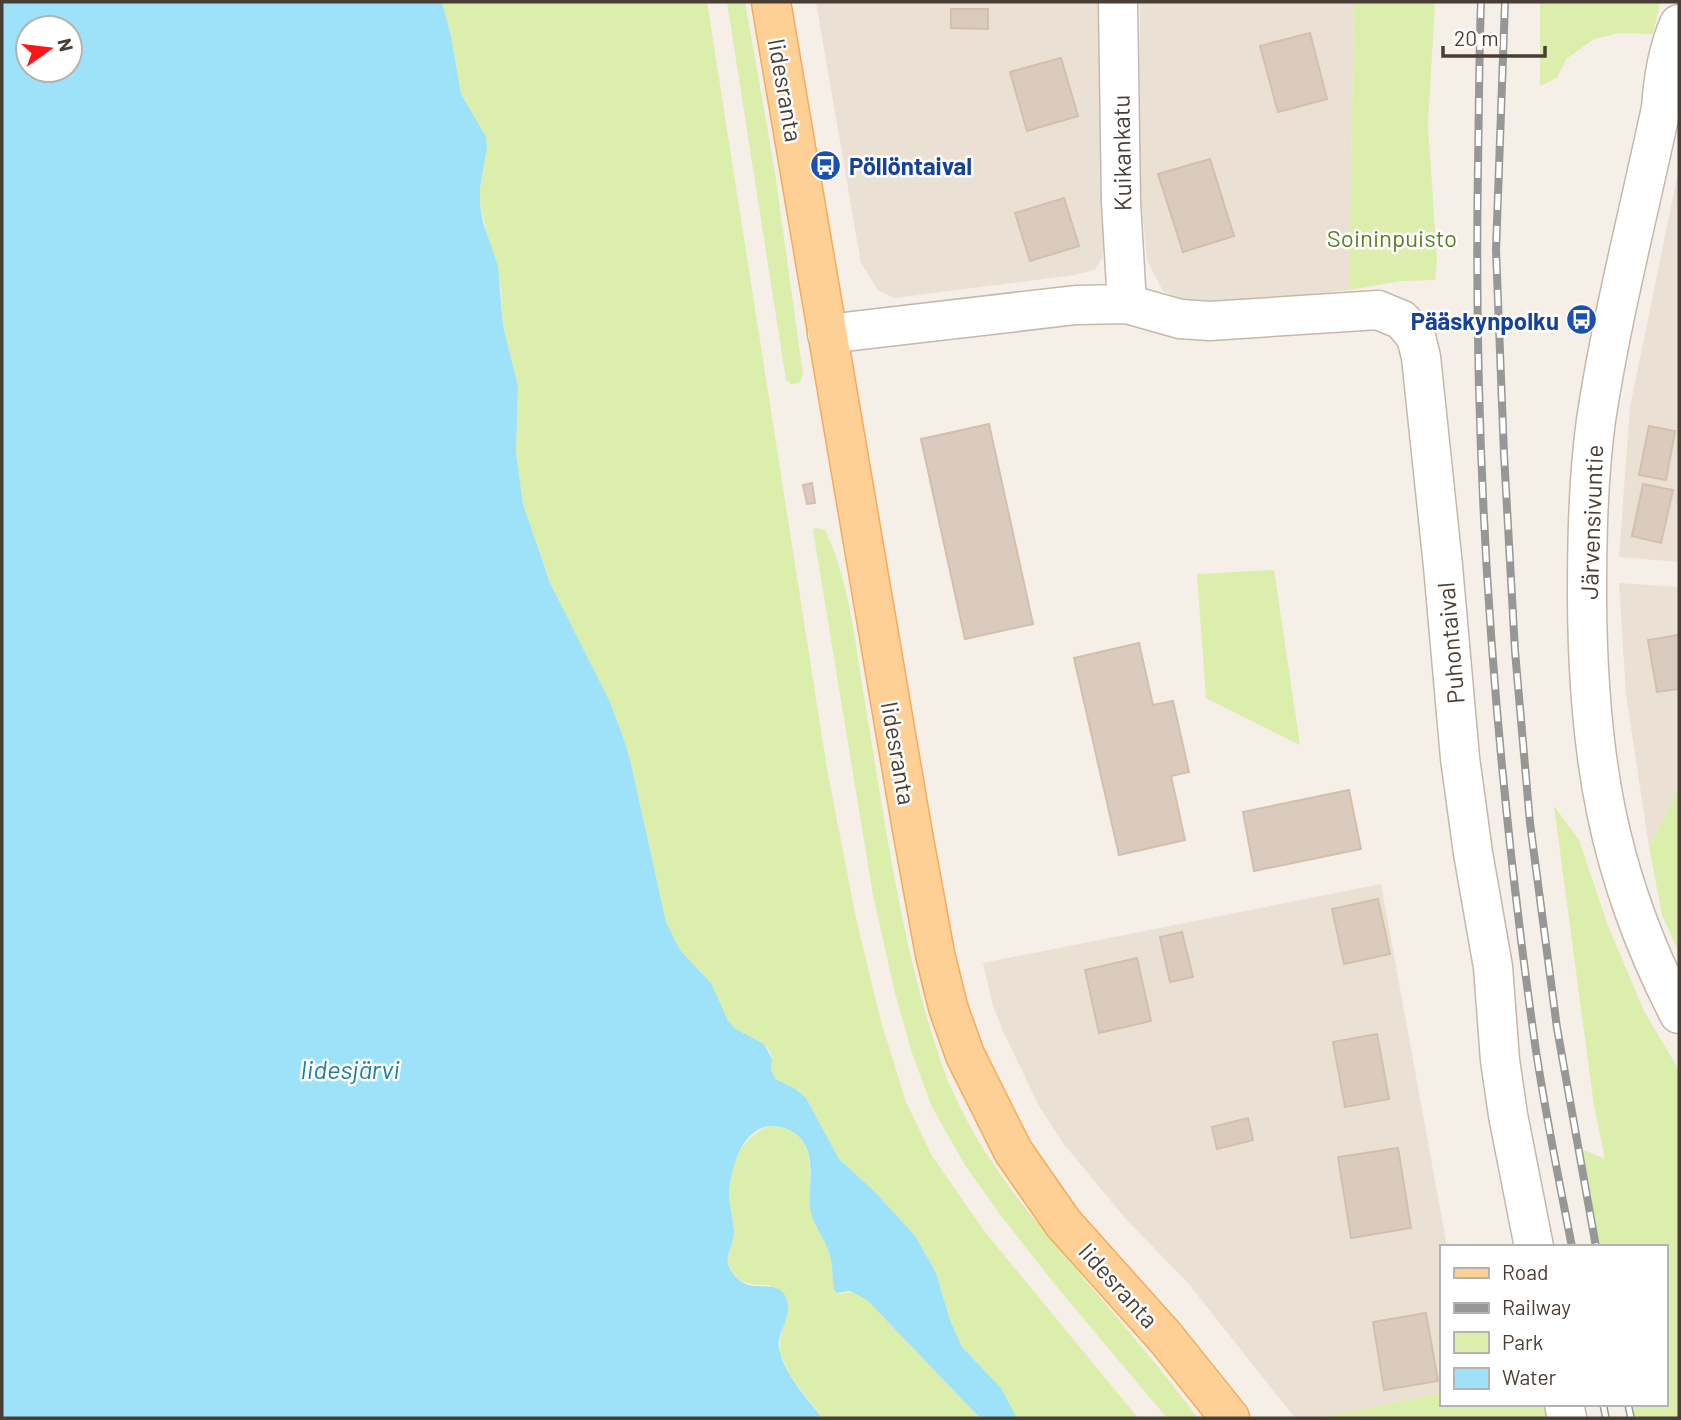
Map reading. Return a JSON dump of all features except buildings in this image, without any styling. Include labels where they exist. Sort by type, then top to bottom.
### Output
[{"type":"main road","name":"Iidesranta","points":[[771,2],[933,941],[947,1007],[965,1055],[1013,1151],[1063,1223],[1165,1337],[1230,1418]]},
{"type":"street","name":"Kuikankatu","points":[[1118,2],[1121,202],[1127,304]]},
{"type":"street","name":"Järvensivuntie","points":[[1679,24],[1672,40],[1663,79],[1661,108],[1613,329],[1597,419],[1587,530],[1588,662],[1601,790],[1618,863],[1634,913],[1679,1014]]},
{"type":"street","points":[[827,334],[1076,305],[1127,304]]},
{"type":"street","name":"Puhontaival","points":[[1127,304],[1180,319],[1210,321],[1378,310],[1402,320],[1416,337],[1427,402],[1465,799],[1493,967],[1500,1060],[1508,1115],[1534,1245]]},
{"type":"shaded area","points":[[816,2],[1098,2],[1104,243],[1102,258],[1095,270],[894,298],[878,290],[861,263]]},
{"type":"shaded area","points":[[1140,2],[1354,2],[1349,290],[1215,304],[1187,301],[1163,291],[1147,260],[1139,178]]},
{"type":"shaded area","points":[[1679,168],[1679,562],[1619,557],[1630,407]]},
{"type":"shaded area","points":[[1619,583],[1679,587],[1679,787],[1649,847],[1626,694]]},
{"type":"shaded area","points":[[1381,884],[1447,1245],[1440,1245],[1440,1393],[1319,1418],[1295,1418],[1188,1283],[1126,1219],[1063,1143],[1039,1106],[1003,1031],[993,1006],[983,963]]},
{"type":"green space","points":[[442,2],[707,2],[827,769],[856,918],[881,1022],[906,1102],[932,1156],[985,1232],[1138,1418],[1017,1418],[1001,1388],[962,1347],[950,1320],[936,1273],[916,1237],[875,1192],[839,1159],[806,1098],[794,1088],[775,1079],[771,1069],[770,1052],[764,1044],[734,1028],[703,974],[680,950],[666,922],[630,759],[621,731],[609,700],[550,583],[523,504],[516,453],[518,386],[503,326],[501,289],[480,204],[486,138],[461,94]]},
{"type":"green space","points":[[727,2],[745,2],[774,166],[803,375],[799,383],[791,384],[786,380]]},
{"type":"green space","name":"Soininpuisto","points":[[1354,2],[1435,2],[1428,125],[1437,260],[1435,280],[1400,281],[1349,290]]},
{"type":"green space","points":[[1540,2],[1660,2],[1653,34],[1620,33],[1594,39],[1566,59],[1557,78],[1540,86]]},
{"type":"green space","points":[[813,530],[825,530],[847,595],[888,844],[906,934],[928,1022],[954,1095],[984,1150],[1020,1202],[1198,1418],[1167,1418],[999,1213],[965,1165],[932,1107],[912,1053],[895,993],[873,895]]},
{"type":"green space","points":[[1274,570],[1300,745],[1206,698],[1197,574]]},
{"type":"green space","points":[[1679,787],[1679,953],[1662,915],[1649,847]]},
{"type":"green space","points":[[1554,806],[1579,840],[1608,926],[1644,1011],[1679,1070],[1679,1418],[1631,1418],[1628,1406],[1667,1406],[1667,1245],[1596,1245],[1576,1147],[1605,1159],[1594,1106]]},
{"type":"green space","points":[[770,1126],[788,1130],[800,1138],[806,1149],[811,1208],[814,1222],[829,1251],[834,1289],[841,1294],[855,1293],[867,1300],[980,1418],[822,1418],[791,1376],[780,1354],[780,1339],[788,1310],[770,1285],[743,1282],[731,1271],[728,1261],[734,1229],[729,1185],[734,1164],[751,1137]]},
{"type":"green space","points":[[1440,1393],[1440,1406],[1580,1406],[1583,1418],[1319,1418]]},
{"type":"water","name":"Iidesjärvi","points":[[2,2],[442,2],[461,94],[486,137],[480,204],[483,222],[498,266],[503,326],[518,386],[516,453],[523,504],[550,583],[609,700],[621,731],[630,759],[666,922],[680,950],[711,983],[727,1019],[734,1028],[764,1044],[772,1059],[771,1069],[775,1079],[794,1088],[806,1098],[839,1159],[875,1192],[916,1237],[936,1273],[950,1320],[962,1347],[1001,1388],[1017,1418],[980,1418],[867,1300],[850,1291],[837,1293],[834,1289],[829,1252],[811,1214],[810,1164],[806,1148],[793,1132],[774,1126],[763,1128],[746,1141],[735,1161],[729,1195],[734,1232],[728,1263],[742,1282],[777,1288],[786,1296],[788,1313],[779,1340],[779,1350],[794,1381],[822,1418],[2,1418]]},
{"type":"railway","points":[[1481,2],[1477,273],[1489,599],[1519,923],[1541,1085],[1572,1245]]},
{"type":"railway","points":[[1505,2],[1496,250],[1515,651],[1530,823],[1557,1028],[1596,1245]]},
{"type":"railway","points":[[1603,1406],[1606,1418]]},
{"type":"railway","points":[[1628,1406],[1631,1418]]},
{"type":"place","name":"Pöllöntaival","points":[[826,165]]},
{"type":"place","name":"Pääskynpolku","points":[[1582,320]]}]
